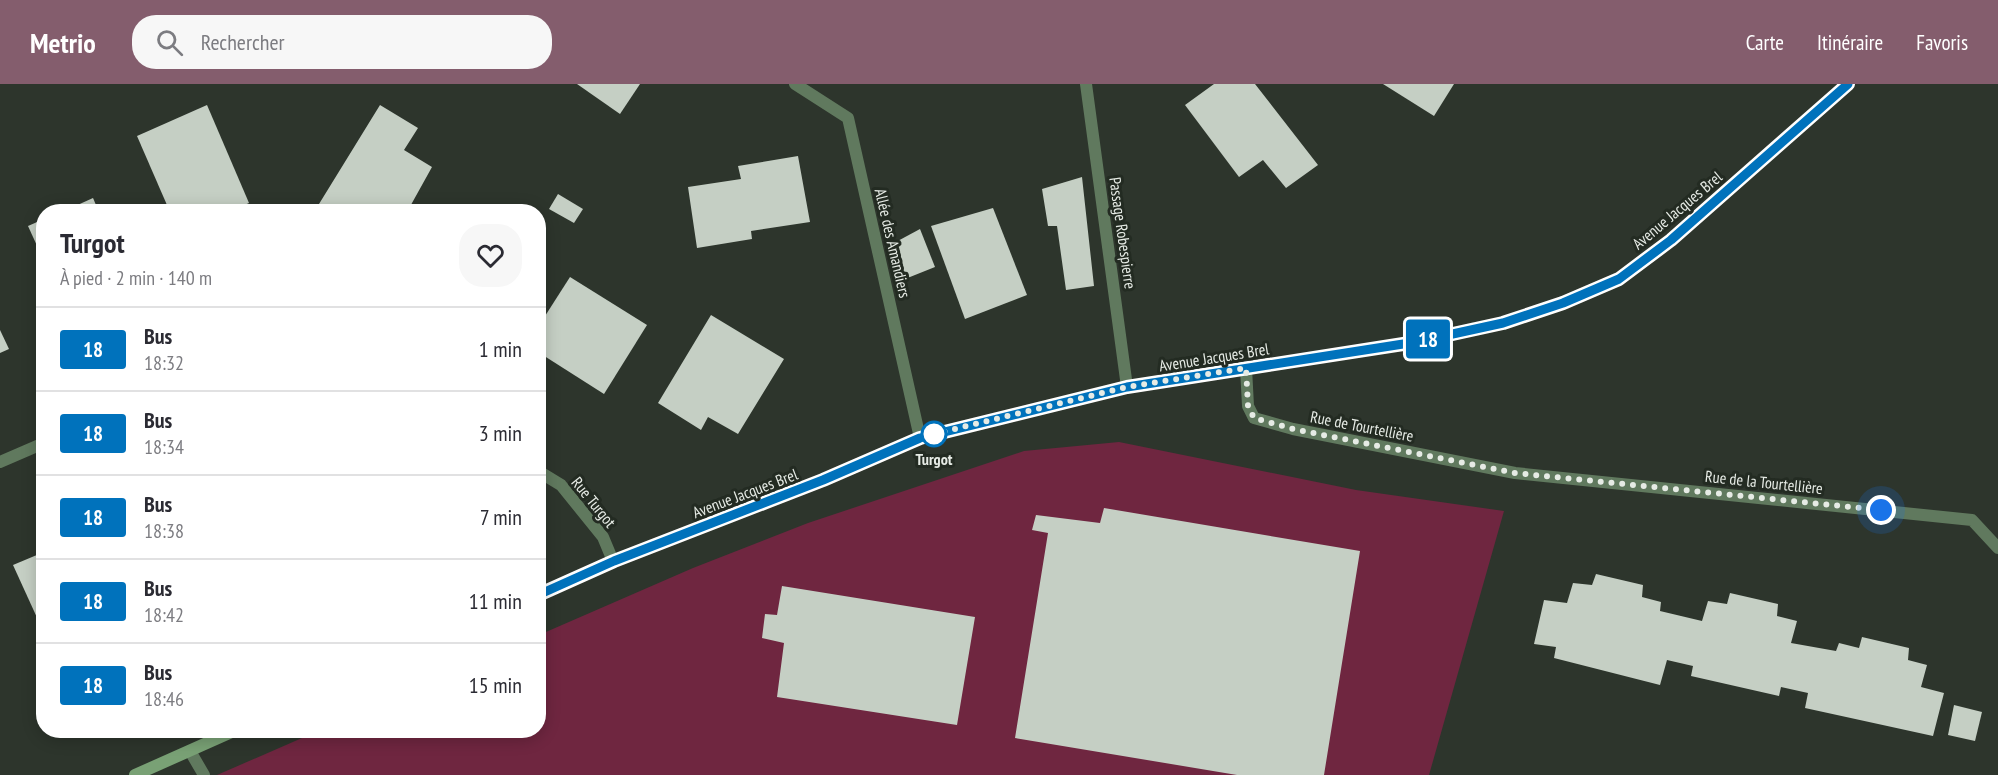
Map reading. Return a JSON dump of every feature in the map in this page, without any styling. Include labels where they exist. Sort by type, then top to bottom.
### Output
[{"type":"main road","name":"Avenue Jacques Brel","points":[[546,591],[614,561],[823,480],[920,438],[1127,387],[1416,342],[1503,323],[1563,303],[1619,279],[1671,240],[1848,84]]},
{"type":"main road","points":[[135,775],[218,738]]},
{"type":"street","name":"Allée des Amandiers","points":[[795,84],[848,118],[920,438]]},
{"type":"street","name":"Passage Robespierre","points":[[1086,84],[1127,387]]},
{"type":"street","name":"Rue de Tourtellière","points":[[1246,368],[1248,406],[1254,418],[1293,429],[1515,473]]},
{"type":"street","points":[[0,462],[36,446]]},
{"type":"street","name":"Rue de la Tourtellière","points":[[1515,473],[1972,520],[1998,548]]},
{"type":"street","name":"Rue Turgot","points":[[546,476],[561,485],[603,537],[614,561]]},
{"type":"street","points":[[190,751],[204,775]]},
{"type":"shaded area","points":[[1119,442],[1356,490],[1504,511],[1429,775],[217,775],[302,738],[546,738],[546,632],[693,568],[808,523],[1024,451]]},
{"type":"building","points":[[577,84],[640,84],[620,114]]},
{"type":"building","points":[[1214,84],[1255,84],[1318,165],[1286,188],[1263,160],[1239,177],[1185,105]]},
{"type":"building","points":[[1383,84],[1454,84],[1434,116]]},
{"type":"building","points":[[207,105],[249,203],[167,204],[137,136]]},
{"type":"building","points":[[380,105],[418,128],[404,150],[432,167],[411,204],[319,204]]},
{"type":"building","points":[[798,156],[810,222],[751,231],[752,239],[697,248],[688,187],[741,179],[738,166]]},
{"type":"building","points":[[1082,177],[1094,286],[1066,290],[1057,226],[1048,226],[1042,189]]},
{"type":"building","points":[[558,194],[583,209],[574,223],[549,209]]},
{"type":"building","points":[[93,198],[96,204],[80,204]]},
{"type":"building","points":[[993,208],[1027,295],[965,319],[931,226]]},
{"type":"building","points":[[36,222],[36,244],[28,226]]},
{"type":"building","points":[[920,229],[935,267],[900,281],[894,243]]},
{"type":"building","points":[[570,277],[647,325],[604,394],[546,357],[546,314]]},
{"type":"building","points":[[711,315],[784,359],[738,434],[708,417],[701,430],[658,403]]},
{"type":"building","points":[[0,330],[9,349],[0,353]]},
{"type":"building","points":[[1104,508],[1360,551],[1324,775],[1237,775],[1015,738],[1048,533],[1032,530],[1036,515],[1100,523]]},
{"type":"building","points":[[36,555],[36,615],[13,565]]},
{"type":"building","points":[[1596,574],[1643,585],[1642,597],[1661,602],[1660,611],[1702,621],[1708,601],[1727,604],[1730,593],[1778,604],[1777,616],[1797,621],[1791,643],[1836,651],[1839,643],[1859,648],[1862,637],[1909,648],[1908,660],[1927,665],[1921,687],[1944,693],[1933,736],[1805,708],[1808,693],[1781,687],[1779,696],[1691,676],[1693,666],[1667,660],[1660,685],[1554,658],[1556,647],[1534,644],[1544,600],[1567,603],[1573,583],[1592,585]]},
{"type":"building","points":[[782,586],[975,617],[957,725],[777,697],[784,643],[762,638],[765,614],[777,615]]},
{"type":"building","points":[[1954,705],[1982,712],[1975,741],[1948,735]]},
{"type":"bus line","name":"18","points":[[546,591],[614,561],[823,480],[920,438],[1127,387],[1416,342],[1503,323],[1563,303],[1619,279],[1671,240],[1848,84]]},
{"type":"place","name":"Turgot","points":[[934,434]]},
{"type":"route","points":[[934,434],[1127,387],[1246,368],[1248,406],[1254,418],[1293,429],[1515,473],[1881,510]]}]
